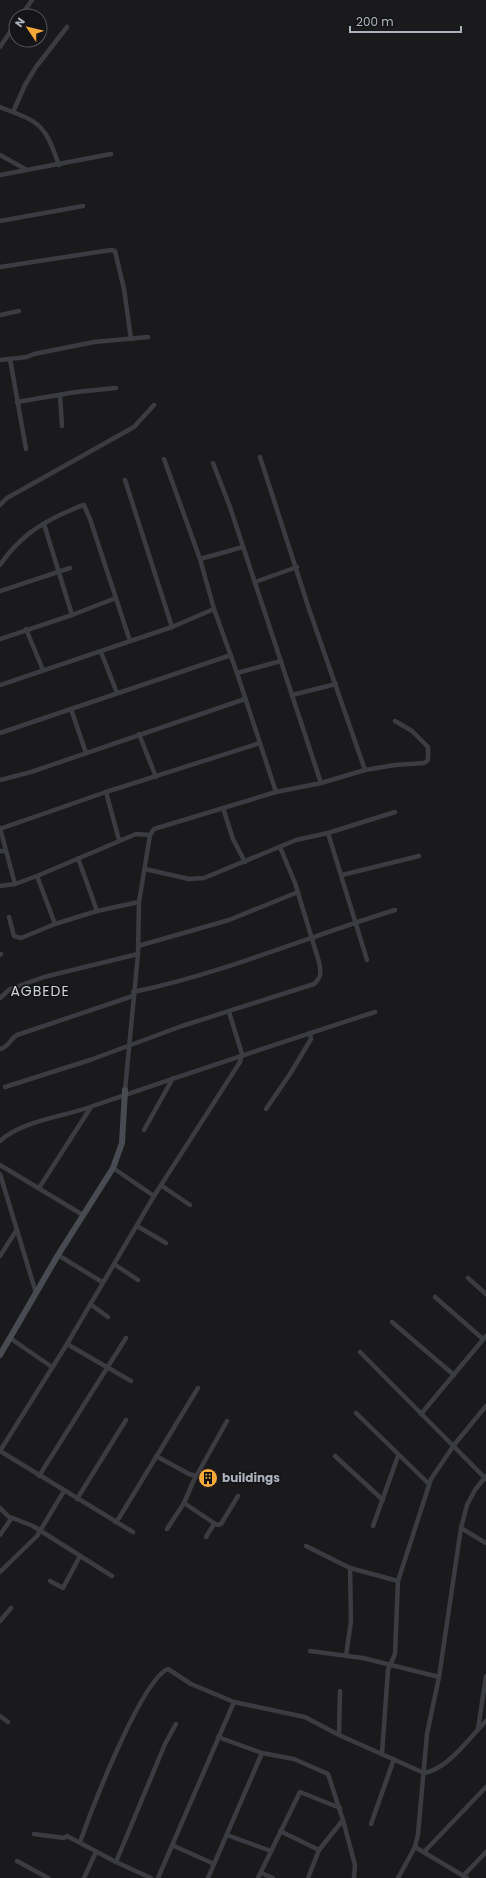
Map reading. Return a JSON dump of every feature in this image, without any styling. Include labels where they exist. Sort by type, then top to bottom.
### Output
[{"type":"street","points":[[13,112],[25,85],[36,67],[67,27]]},
{"type":"street","points":[[0,47],[8,36]]},
{"type":"street","points":[[0,106],[34,121],[49,141],[59,165]]},
{"type":"street","points":[[0,175],[111,154]]},
{"type":"street","points":[[0,155],[27,170]]},
{"type":"street","points":[[0,221],[83,206]]},
{"type":"street","points":[[0,267],[111,250],[115,251],[124,290],[131,339]]},
{"type":"street","points":[[0,314],[19,311]]},
{"type":"street","points":[[0,360],[94,342],[148,337]]},
{"type":"street","points":[[10,359],[26,449]]},
{"type":"street","points":[[17,402],[76,392],[116,388]]},
{"type":"street","points":[[60,395],[62,426]]},
{"type":"street","points":[[0,505],[7,498],[134,427],[154,405]]},
{"type":"street","points":[[260,456],[297,567],[309,609],[365,770]]},
{"type":"street","points":[[164,459],[200,560],[214,609],[231,655],[276,792]]},
{"type":"street","points":[[213,463],[243,547],[321,783]]},
{"type":"street","points":[[125,480],[172,627]]},
{"type":"street","points":[[0,565],[21,539],[44,524],[84,505],[130,641]]},
{"type":"street","points":[[44,524],[72,615]]},
{"type":"street","points":[[200,560],[243,547]]},
{"type":"street","points":[[254,582],[297,567]]},
{"type":"street","points":[[0,591],[70,568]]},
{"type":"street","points":[[0,639],[26,629],[72,615],[116,598]]},
{"type":"street","points":[[0,685],[172,627],[214,609]]},
{"type":"street","points":[[26,629],[43,670]]},
{"type":"street","points":[[101,652],[117,694]]},
{"type":"street","points":[[0,733],[231,655]]},
{"type":"street","points":[[237,674],[281,661]]},
{"type":"street","points":[[292,695],[336,684]]},
{"type":"street","points":[[0,780],[31,772],[138,734],[245,699]]},
{"type":"street","points":[[71,709],[86,753]]},
{"type":"street","points":[[0,1355],[58,1255],[113,1168],[122,1142],[128,1045],[138,954],[139,902],[150,835],[154,829],[162,826],[276,792],[321,783],[365,770],[395,765],[416,765],[424,763],[428,760],[428,747],[412,731],[395,721]]},
{"type":"street","points":[[138,734],[156,777]]},
{"type":"street","points":[[15,884],[0,828],[106,792],[260,743]]},
{"type":"street","points":[[106,792],[119,840]]},
{"type":"street","points":[[223,808],[234,839],[245,862]]},
{"type":"street","points":[[145,869],[196,880],[301,839],[328,833],[395,812]]},
{"type":"street","points":[[328,833],[367,960]]},
{"type":"street","points":[[0,886],[15,884],[37,876],[136,834],[150,835]]},
{"type":"street","points":[[6,1087],[314,984],[318,980],[321,972],[298,892],[280,847]]},
{"type":"street","points":[[0,850],[6,851]]},
{"type":"street","points":[[342,875],[419,856]]},
{"type":"street","points":[[78,858],[97,912]]},
{"type":"street","points":[[37,876],[55,924]]},
{"type":"street","points":[[138,946],[229,920],[298,892]]},
{"type":"street","points":[[9,917],[14,936],[18,938],[55,924],[139,902]]},
{"type":"street","points":[[0,1049],[7,1046],[17,1034],[133,994],[179,982],[249,960],[355,922],[395,910]]},
{"type":"street","points":[[0,998],[10,989],[44,977],[138,954]]},
{"type":"street","points":[[132,1532],[0,1451],[67,1344],[102,1282],[154,1196],[162,1186],[238,1065],[242,1054],[229,1012]]},
{"type":"street","points":[[0,1141],[13,1131],[91,1107],[124,1092],[174,1078],[242,1054],[375,1012]]},
{"type":"street","points":[[266,1109],[290,1074],[311,1039],[310,1033]]},
{"type":"street","points":[[144,1130],[174,1078]]},
{"type":"street","points":[[40,1188],[91,1107]]},
{"type":"street","points":[[0,1165],[83,1214]]},
{"type":"street","points":[[113,1168],[154,1196]]},
{"type":"street","points":[[0,1174],[36,1293]]},
{"type":"street","points":[[162,1186],[190,1205]]},
{"type":"street","points":[[137,1226],[166,1243]]},
{"type":"street","points":[[0,1256],[16,1231]]},
{"type":"street","points":[[58,1255],[102,1282]]},
{"type":"street","points":[[114,1264],[138,1280]]},
{"type":"street","points":[[468,1278],[486,1294]]},
{"type":"street","points":[[421,1414],[484,1337],[435,1297]]},
{"type":"street","points":[[90,1304],[108,1317]]},
{"type":"street","points":[[392,1322],[454,1375]]},
{"type":"street","points":[[10,1338],[52,1368]]},
{"type":"street","points":[[39,1476],[126,1338]]},
{"type":"street","points":[[67,1344],[130,1381]]},
{"type":"street","points":[[360,1352],[486,1478],[475,1490],[467,1505],[461,1528],[439,1677],[427,1734],[415,1847],[398,1878]]},
{"type":"street","points":[[115,1522],[119,1518],[198,1388]]},
{"type":"street","points":[[382,1753],[388,1670],[395,1654],[398,1581],[429,1484],[454,1445],[486,1406]]},
{"type":"street","points":[[356,1413],[398,1456],[429,1484]]},
{"type":"street","points":[[77,1499],[126,1420]]},
{"type":"street","points":[[167,1529],[184,1503],[196,1476],[227,1421]]},
{"type":"street","points":[[156,1456],[189,1474],[196,1476]]},
{"type":"street","points":[[335,1456],[383,1500]]},
{"type":"street","points":[[373,1526],[398,1456]]},
{"type":"street","points":[[189,1474],[193,1482]]},
{"type":"street","points":[[0,1572],[37,1536],[64,1491]]},
{"type":"street","points":[[184,1503],[214,1524],[221,1524],[238,1496]]},
{"type":"street","points":[[0,1508],[10,1517],[33,1526],[112,1576]]},
{"type":"street","points":[[0,1535],[11,1522],[10,1517]]},
{"type":"street","points":[[206,1537],[214,1524]]},
{"type":"street","points":[[461,1528],[486,1543]]},
{"type":"street","points":[[306,1546],[350,1568],[398,1581]]},
{"type":"street","points":[[50,1581],[63,1588],[67,1585],[80,1556]]},
{"type":"street","points":[[346,1656],[351,1621],[350,1568]]},
{"type":"street","points":[[0,1620],[11,1608]]},
{"type":"street","points":[[310,1651],[391,1664],[439,1677]]},
{"type":"street","points":[[80,1842],[120,1744],[145,1695],[165,1670],[171,1670],[191,1684],[234,1702],[300,1715],[339,1735],[424,1773],[431,1772],[444,1765],[486,1721]]},
{"type":"street","points":[[478,1730],[486,1676]]},
{"type":"street","points":[[339,1735],[340,1691]]},
{"type":"street","points":[[158,1878],[234,1702]]},
{"type":"street","points":[[0,1716],[8,1722]]},
{"type":"street","points":[[116,1862],[165,1744],[176,1724]]},
{"type":"street","points":[[218,1737],[262,1753],[294,1760],[327,1773],[330,1777],[344,1820],[355,1865],[354,1878]]},
{"type":"street","points":[[208,1878],[262,1753]]},
{"type":"street","points":[[371,1824],[394,1759]]},
{"type":"street","points":[[424,1852],[486,1787]]},
{"type":"street","points":[[258,1878],[300,1792],[340,1808]]},
{"type":"street","points":[[308,1878],[319,1850],[344,1820]]},
{"type":"street","points":[[280,1831],[319,1850]]},
{"type":"street","points":[[34,1834],[64,1838],[66,1836],[151,1878]]},
{"type":"street","points":[[227,1835],[271,1851]]},
{"type":"street","points":[[172,1845],[214,1864]]},
{"type":"street","points":[[415,1847],[462,1876],[486,1852]]},
{"type":"street","points":[[84,1878],[96,1852]]},
{"type":"street","points":[[17,1861],[48,1878]]},
{"type":"street","points":[[260,1873],[273,1878]]},
{"type":"place","name":"buildings","points":[[208,1478]]},
{"type":"district","name":"AGBEDE","points":[[40,991]]}]
